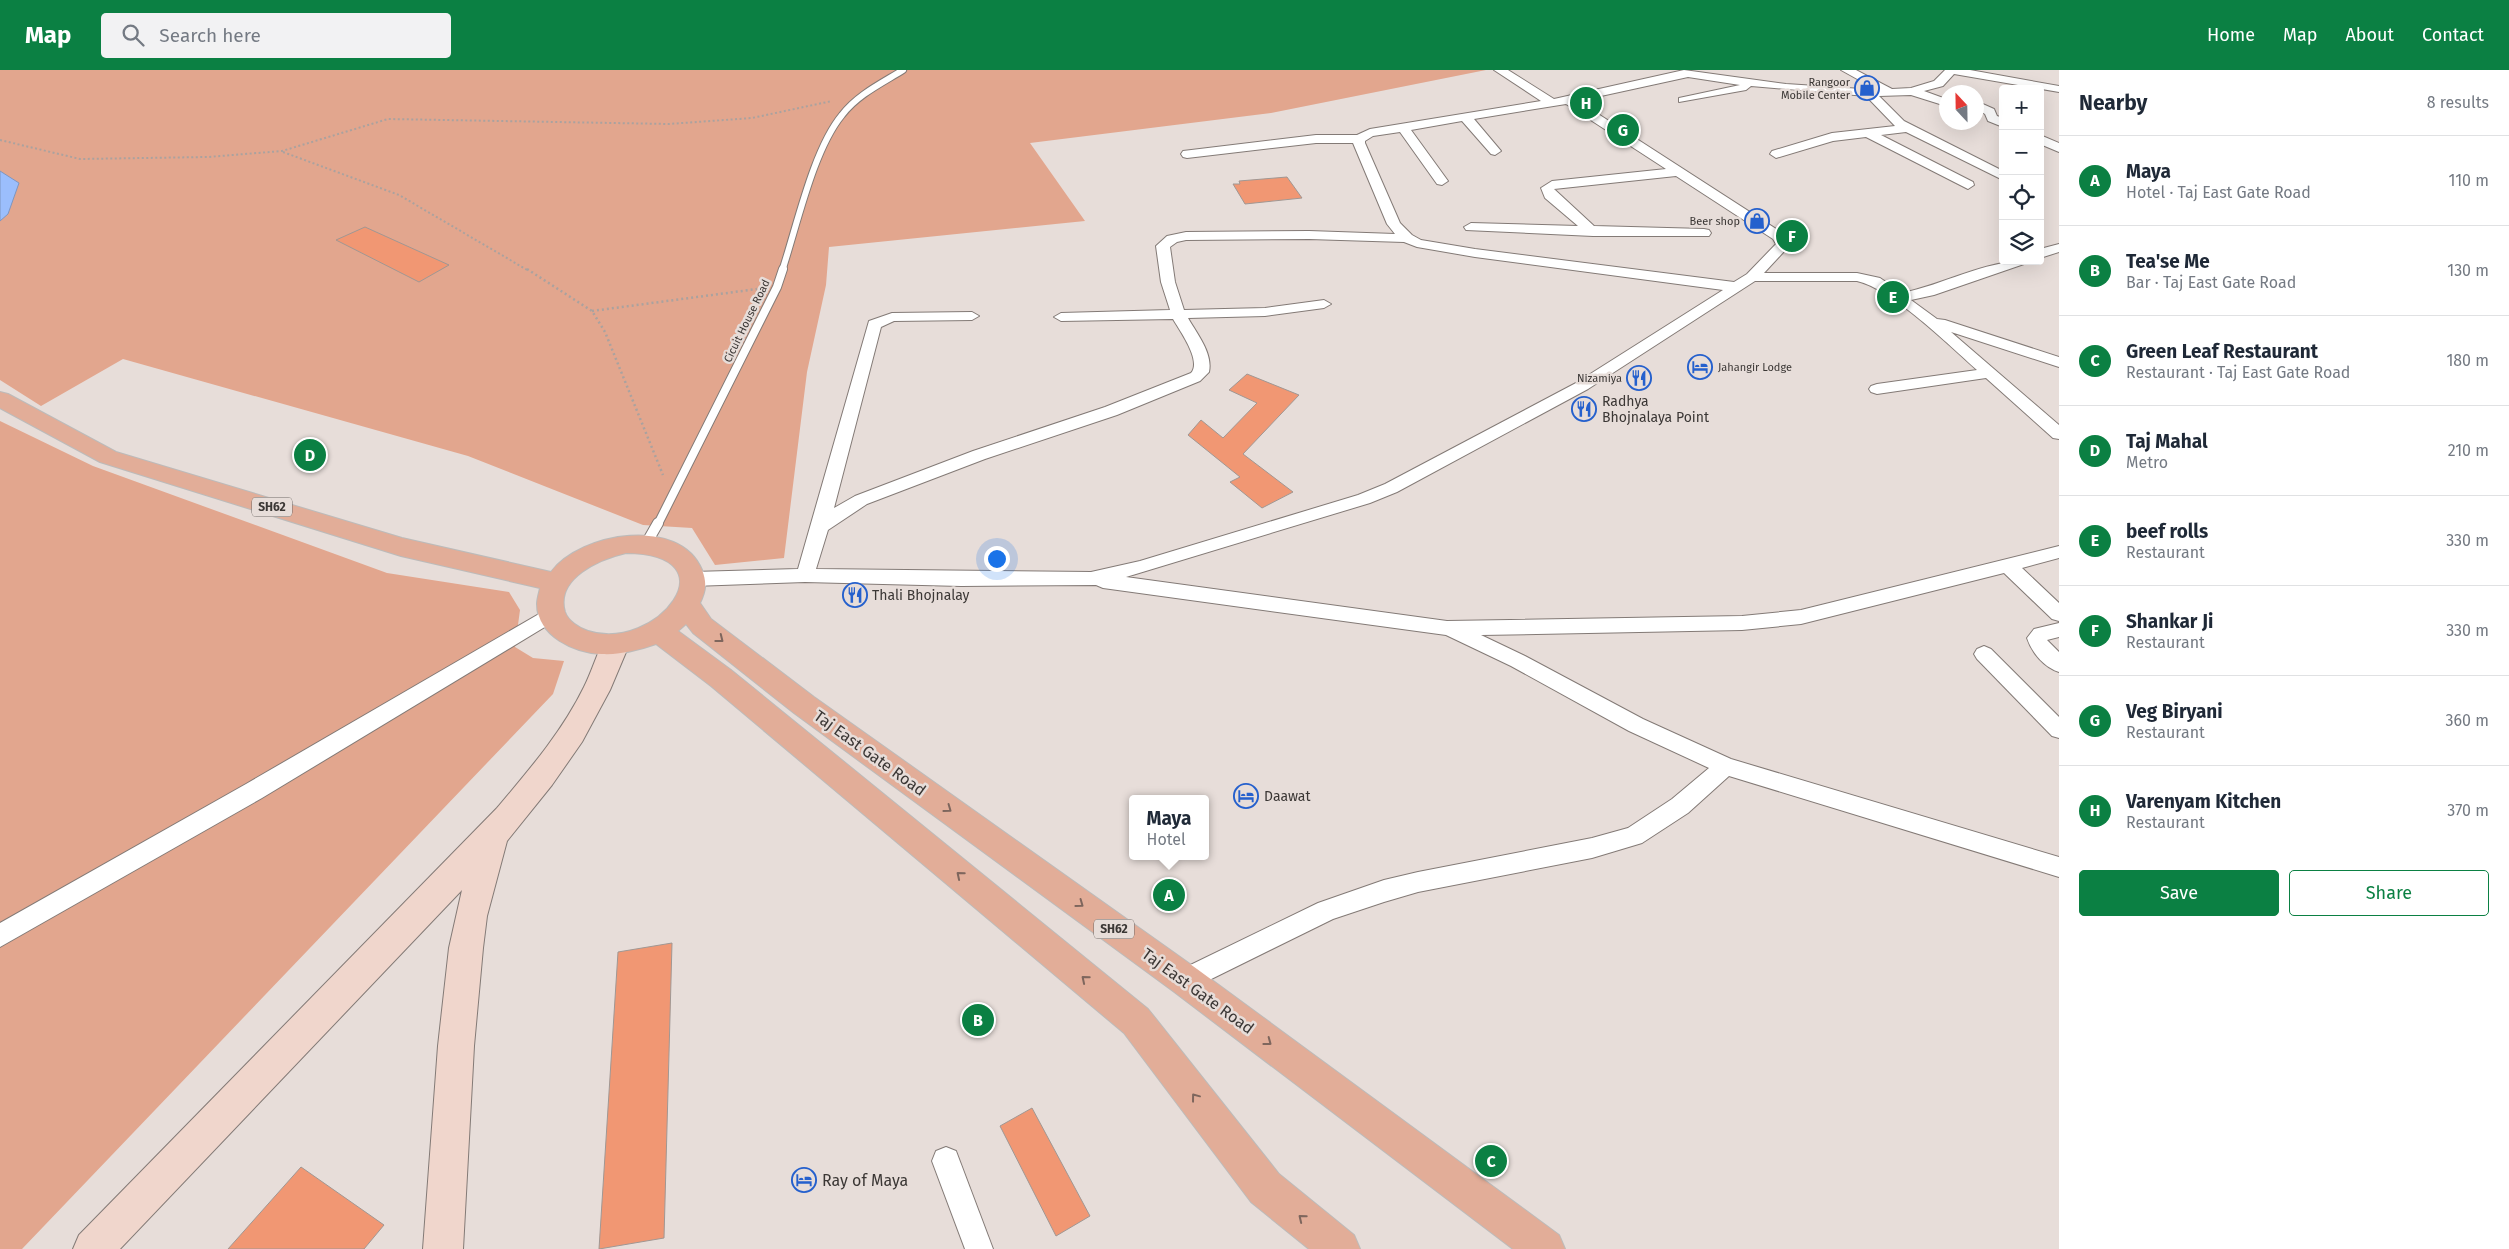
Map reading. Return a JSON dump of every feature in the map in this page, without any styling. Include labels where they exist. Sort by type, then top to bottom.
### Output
[{"type":"main road","name":"SH62","points":[[0,399],[108,457],[401,547],[557,584],[569,570],[586,558],[605,549],[626,544],[646,544],[661,547],[684,559],[690,568],[690,591]]},
{"type":"main road","points":[[557,584],[551,599],[551,614],[556,625],[566,635],[596,645],[615,645],[637,640],[658,631],[675,618],[690,591]]},
{"type":"main road","name":"Taj East Gate Road","points":[[690,591],[702,626],[804,705],[1185,980],[1545,1249]]},
{"type":"main road","points":[[658,631],[721,678],[1136,1021],[1265,1188],[1340,1249]]},
{"type":"street","points":[[1091,579],[1141,567],[1318,513],[1391,488],[1582,386],[1752,277],[1783,245],[1784,241],[1676,172],[1560,102],[1500,70]]},
{"type":"street","points":[[1848,70],[1871,84],[1893,94]]},
{"type":"street","points":[[1188,154],[1316,139],[1359,139],[1370,134],[1560,102],[1689,72],[1760,84],[1870,94],[1893,94],[1945,86],[1951,70],[2059,89]]},
{"type":"street","points":[[1683,100],[1760,84]]},
{"type":"street","points":[[1914,92],[1939,101]]},
{"type":"street","points":[[1870,94],[1892,118],[1907,128],[2001,175]]},
{"type":"street","points":[[1984,109],[1997,120]]},
{"type":"street","points":[[1465,117],[1495,151]]},
{"type":"street","points":[[1984,117],[1997,120]]},
{"type":"street","points":[[1403,128],[1442,182]]},
{"type":"street","points":[[1776,154],[1832,137],[1907,128]]},
{"type":"street","points":[[1868,133],[1968,185]]},
{"type":"street","points":[[1359,139],[1394,224],[1406,238]]},
{"type":"street","points":[[2044,141],[2059,148]]},
{"type":"street","points":[[1593,232],[1550,194],[1547,188],[1552,185],[1676,172]]},
{"type":"street","points":[[1472,227],[1593,232],[1704,233]]},
{"type":"street","points":[[820,527],[830,518],[861,500],[979,455],[1111,411],[1190,381],[1199,375],[1202,368],[1199,356],[1179,315],[1164,264],[1163,246],[1176,236],[1309,235],[1406,238],[1431,247],[1475,254],[1737,287]]},
{"type":"street","points":[[2044,253],[2059,248]]},
{"type":"street","points":[[1902,298],[1929,292],[2007,265]]},
{"type":"street","points":[[1752,277],[1857,277],[1875,281],[1902,298],[1929,320],[2059,434]]},
{"type":"street","points":[[1061,317],[1265,312],[1324,304]]},
{"type":"street","points":[[805,575],[820,527],[874,324],[892,318],[972,316]]},
{"type":"street","points":[[1929,320],[2056,361]]},
{"type":"street","points":[[1878,389],[1990,373]]},
{"type":"street","points":[[690,591],[805,575],[961,579],[1091,579],[1447,628],[1653,626],[1802,617],[2059,552]]},
{"type":"street","points":[[2008,566],[2059,614]]},
{"type":"street","points":[[0,936],[271,781],[551,614]]},
{"type":"street","points":[[1447,628],[1518,661],[1636,725],[1726,766],[2059,867]]},
{"type":"street","points":[[2059,630],[2041,634],[2037,638],[2040,647],[2059,664]]},
{"type":"street","points":[[93,1249],[492,836],[565,745],[606,672],[615,645]]},
{"type":"street","points":[[1984,654],[2059,730]]},
{"type":"street","points":[[1185,980],[1326,912],[1384,891],[1418,882],[1592,848],[1634,836],[1680,806],[1726,766]]},
{"type":"street","points":[[442,1249],[456,1046],[466,948],[471,916],[492,836]]},
{"type":"street","points":[[946,1161],[979,1249]]},
{"type":"lane","name":"Cicuit House Road","points":[[646,544],[672,499],[777,286],[822,144],[842,114],[863,95],[903,70]]},
{"type":"path","points":[[0,140],[80,160],[208,157],[282,151],[388,119],[669,124],[752,118],[863,95]]},
{"type":"path","points":[[282,151],[399,195],[547,281],[592,310],[605,332],[672,499]]},
{"type":"path","points":[[592,310],[777,286]]},
{"type":"shaded area","points":[[0,70],[1486,70],[1271,113],[1030,143],[1085,221],[829,247],[826,285],[807,372],[784,558],[715,565],[692,528],[643,525],[468,456],[123,359],[41,406],[0,380]]},
{"type":"shaded area","points":[[0,421],[93,466],[387,573],[509,592],[520,610],[515,647],[533,658],[564,661],[553,694],[22,1249],[0,1249]]},
{"type":"water","points":[[0,171],[19,183],[8,214],[0,221]]},
{"type":"building","points":[[1287,177],[1302,198],[1245,204],[1233,184],[1240,184],[1239,181]]},
{"type":"building","points":[[365,227],[449,265],[419,282],[336,240]]},
{"type":"building","points":[[1247,374],[1299,395],[1243,454],[1293,492],[1262,508],[1230,482],[1240,477],[1188,435],[1201,420],[1223,438],[1257,403],[1229,390]]},
{"type":"building","points":[[672,943],[664,1238],[599,1249],[618,952]]},
{"type":"building","points":[[1032,1108],[1090,1216],[1056,1236],[1000,1126]]},
{"type":"building","points":[[301,1167],[384,1225],[364,1249],[228,1249]]},
{"type":"place","name":"Rangoor Mobile Center","points":[[1867,88]]},
{"type":"place","name":"Varenyam Kitchen","points":[[1586,103]]},
{"type":"place","name":"Veg Biryani","points":[[1623,130]]},
{"type":"place","name":"Beer shop","points":[[1757,221]]},
{"type":"place","name":"Shankar Ji","points":[[1792,236]]},
{"type":"place","name":"beef rolls","points":[[1893,297]]},
{"type":"place","name":"Jahangir Lodge","points":[[1700,367]]},
{"type":"place","name":"Nizamiya","points":[[1639,378]]},
{"type":"place","name":"Radhya Bhojnalaya Point","points":[[1584,409]]},
{"type":"place","name":"Taj Mahal","points":[[310,455]]},
{"type":"place","name":"Thali Bhojnalay","points":[[855,595]]},
{"type":"place","name":"Daawat","points":[[1246,796]]},
{"type":"place","name":"Maya","points":[[1169,895]]},
{"type":"place","name":"Tea'se Me","points":[[978,1020]]},
{"type":"place","name":"Green Leaf Restaurant","points":[[1491,1161]]},
{"type":"place","name":"Ray of Maya","points":[[804,1180]]}]
